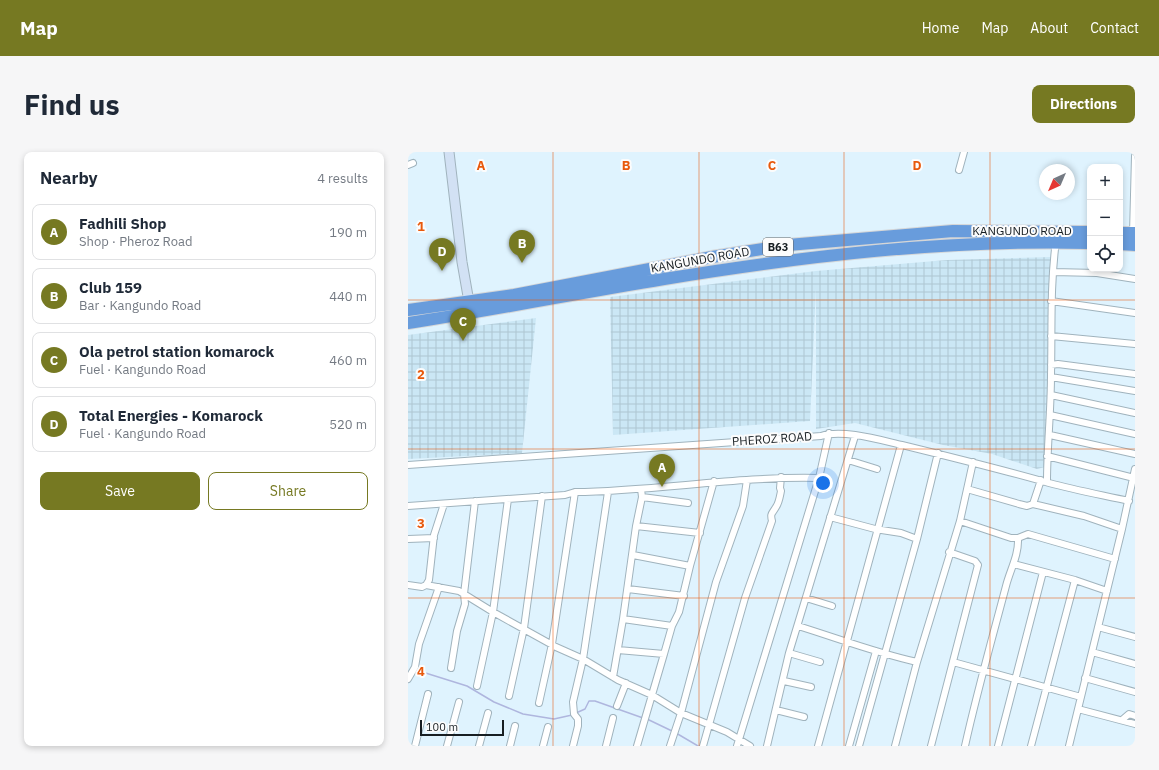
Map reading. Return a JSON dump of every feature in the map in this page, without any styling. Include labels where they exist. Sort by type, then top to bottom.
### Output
[{"type":"highway","name":"KANGUNDO ROAD","points":[[408,310],[469,302],[712,257],[788,245],[953,231],[1087,232]]},
{"type":"highway","points":[[1123,234],[1134,237]]},
{"type":"highway","points":[[1123,242],[1134,237]]},
{"type":"highway","name":"KANGUNDO ROAD","points":[[408,323],[550,300],[670,278],[856,251],[961,243],[1056,241],[1087,243]]},
{"type":"main road","points":[[449,152],[462,262],[469,302]]},
{"type":"street","points":[[959,170],[964,152]]},
{"type":"street","points":[[1134,237],[1135,156]]},
{"type":"street","points":[[1033,504],[1044,481],[1050,435],[1051,301],[1053,257],[1056,241]]},
{"type":"street","points":[[1053,272],[1097,274],[1135,279]]},
{"type":"street","points":[[1051,301],[1135,313]]},
{"type":"street","points":[[1051,336],[1135,344]]},
{"type":"street","points":[[1051,365],[1058,364],[1135,374]]},
{"type":"street","points":[[1051,376],[1135,391]]},
{"type":"street","points":[[1051,395],[1135,413]]},
{"type":"street","points":[[1050,415],[1135,434]]},
{"type":"street","points":[[737,746],[820,478],[829,433]]},
{"type":"street","name":"PHEROZ ROAD","points":[[408,465],[821,436],[829,433],[855,436],[938,453],[1044,481],[1129,501]]},
{"type":"street","points":[[1050,435],[1135,454]]},
{"type":"street","points":[[766,746],[790,653],[855,436]]},
{"type":"street","points":[[818,746],[901,445]]},
{"type":"street","points":[[859,746],[917,540],[938,453]]},
{"type":"street","points":[[1047,456],[1134,478]]},
{"type":"street","points":[[848,460],[877,469]]},
{"type":"street","points":[[895,746],[917,662],[949,552],[960,521],[974,462]]},
{"type":"street","points":[[1068,746],[1115,559],[1135,469]]},
{"type":"street","points":[[408,506],[508,499],[576,492],[608,492],[672,488],[714,482],[781,477],[820,478]]},
{"type":"street","points":[[703,746],[710,726],[745,598],[772,521],[770,517],[771,512],[776,508],[781,491],[781,477]]},
{"type":"street","points":[[670,746],[681,713],[716,582],[743,506],[747,480]]},
{"type":"street","points":[[637,746],[672,626],[680,612],[690,566],[714,482]]},
{"type":"street","points":[[613,677],[624,619],[636,526],[642,497],[641,489]]},
{"type":"street","points":[[967,489],[1027,506],[1033,504],[1084,516],[1122,529]]},
{"type":"street","points":[[539,703],[552,644],[576,492]]},
{"type":"street","points":[[573,746],[578,726],[573,702],[583,659],[608,492]]},
{"type":"street","points":[[509,696],[524,628],[542,496]]},
{"type":"street","points":[[642,497],[688,503]]},
{"type":"street","points":[[477,686],[492,612],[508,499]]},
{"type":"street","points":[[451,668],[465,604],[464,594],[475,501]]},
{"type":"street","points":[[426,585],[431,571],[430,567],[434,538],[444,504]]},
{"type":"street","points":[[830,517],[878,529],[901,532],[917,540]]},
{"type":"street","points":[[960,521],[1011,538],[1018,538],[1028,534],[1115,559]]},
{"type":"street","points":[[636,526],[700,533]]},
{"type":"street","points":[[408,539],[434,538]]},
{"type":"street","points":[[965,746],[976,695],[1007,582],[1014,564],[1018,538]]},
{"type":"street","points":[[931,746],[978,565],[976,561],[949,552]]},
{"type":"street","points":[[633,555],[690,566]]},
{"type":"street","points":[[1014,564],[1075,580],[1107,591]]},
{"type":"street","points":[[998,746],[1043,572]]},
{"type":"street","points":[[1031,746],[1075,580]]},
{"type":"street","points":[[408,585],[422,587],[426,585],[459,591],[492,612],[583,659],[613,677],[652,695],[681,713],[739,739],[750,746]]},
{"type":"street","points":[[409,676],[415,666],[419,644],[439,587]]},
{"type":"street","points":[[628,589],[684,596]]},
{"type":"street","points":[[806,598],[832,606]]},
{"type":"street","points":[[624,619],[672,626]]},
{"type":"street","points":[[798,626],[848,641],[884,655],[917,662]]},
{"type":"street","points":[[1098,627],[1135,637]]},
{"type":"street","points":[[618,650],[664,654]]},
{"type":"street","points":[[849,746],[876,651]]},
{"type":"street","points":[[1092,652],[1135,664]]},
{"type":"street","points":[[790,653],[820,662]]},
{"type":"street","points":[[953,662],[1016,680],[1046,686],[1081,697]]},
{"type":"street","points":[[1085,678],[1135,692]]},
{"type":"street","points":[[784,681],[811,687]]},
{"type":"street","points":[[617,706],[626,683]]},
{"type":"street","points":[[415,746],[428,694]]},
{"type":"street","points":[[447,746],[459,702]]},
{"type":"street","points":[[1078,709],[1135,724]]},
{"type":"street","points":[[776,710],[804,717]]},
{"type":"street","points":[[479,746],[488,713]]},
{"type":"street","points":[[1122,720],[1129,714],[1135,716]]},
{"type":"street","points":[[606,746],[613,718]]},
{"type":"street","points":[[510,746],[515,726]]},
{"type":"street","points":[[543,746],[548,727]]},
{"type":"shaded area","points":[[1051,257],[1045,467],[1037,469],[992,454],[943,445],[855,423],[816,429],[816,288],[810,421],[613,435],[610,297],[816,271],[947,260]]},
{"type":"shaded area","points":[[536,318],[522,453],[408,459],[408,335]]},
{"type":"waterway","points":[[416,670],[467,686],[494,702],[523,714],[554,719],[572,715]]},
{"type":"waterway","points":[[576,713],[585,709],[589,701],[595,701],[643,718]]},
{"type":"waterway","points":[[647,719],[672,731]]},
{"type":"waterway","points":[[676,733],[698,746]]},
{"type":"place","name":"Club 159","points":[[522,263]]},
{"type":"place","name":"Total Energies - Komarock","points":[[442,271]]},
{"type":"place","name":"Ola petrol station komarock","points":[[463,341]]},
{"type":"place","name":"Fadhili Shop","points":[[662,487]]}]
